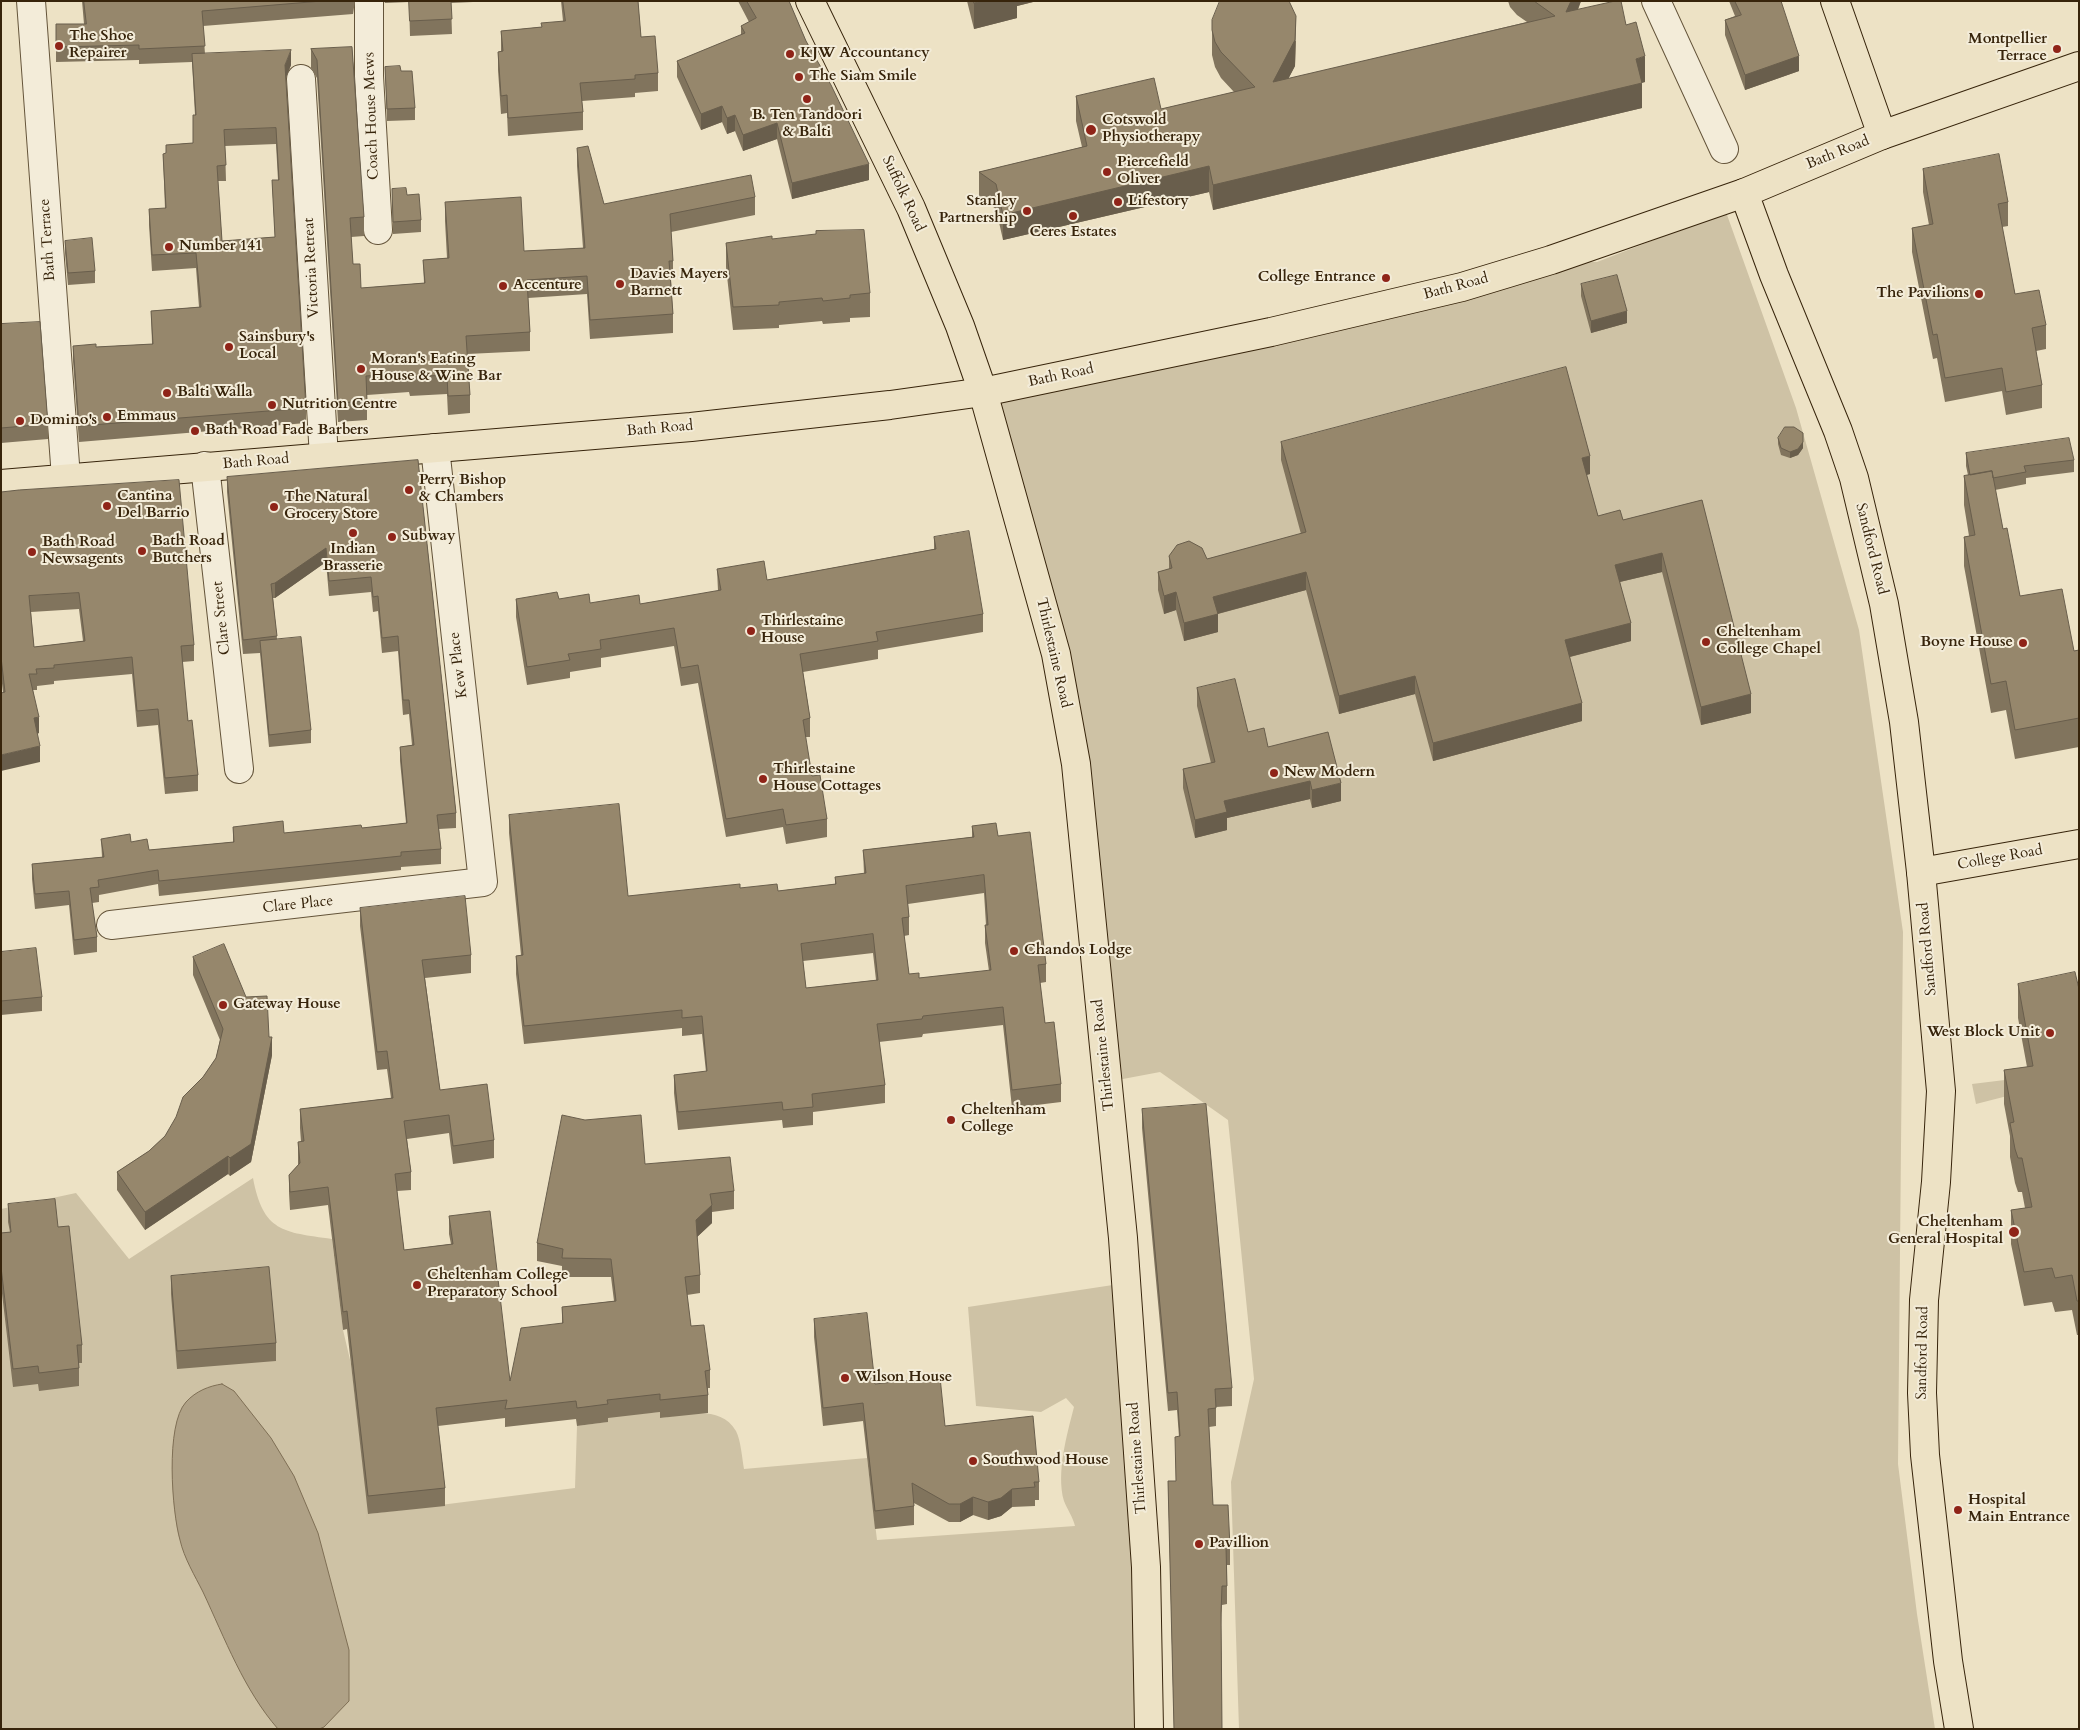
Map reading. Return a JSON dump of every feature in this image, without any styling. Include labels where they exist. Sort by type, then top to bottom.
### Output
[{"type":"main road","name":"Suffolk Road","points":[[810,1],[911,208],[960,326],[983,392]]},
{"type":"main road","points":[[1834,1],[1882,135]]},
{"type":"main road","name":"Bath Road","points":[[1,484],[691,427],[890,406],[983,392],[1271,332],[1462,287],[1551,260],[1744,193],[1882,135],[2079,66]]},
{"type":"main road","name":"Sandford Road","points":[[1744,193],[1774,275],[1838,431],[1854,478],[1884,604],[1904,722],[1921,872],[1941,1091],[1936,1182],[1924,1300],[1922,1402],[1925,1455],[1948,1661],[1959,1729]]},
{"type":"main road","name":"Thirlestaine Road","points":[[983,392],[1056,654],[1076,764],[1123,1238],[1146,1567],[1149,1729]]},
{"type":"main road","name":"College Road","points":[[1921,872],[2079,844]]},
{"type":"street","name":"Bath Terrace","points":[[31,1],[66,478]]},
{"type":"street","name":"Coach House Mews","points":[[369,1],[369,76],[378,230]]},
{"type":"street","points":[[1656,1],[1724,149]]},
{"type":"street","name":"Victoria Retreat","points":[[301,79],[324,457]]},
{"type":"street","name":"Kew Place","points":[[435,448],[484,882]]},
{"type":"street","name":"Clare Street","points":[[205,466],[239,769]]},
{"type":"street","name":"Clare Place","points":[[112,925],[484,882]]},
{"type":"shaded area","points":[[1726,212],[1796,408],[1859,630],[1903,932],[1898,1464],[1917,1614],[1935,1729],[1239,1729],[1231,1482],[1254,1379],[1228,1120],[1160,1072],[1107,1082],[1076,764],[983,392],[1551,260],[1597,262]]},
{"type":"shaded area","points":[[2013,1079],[2015,1094],[1976,1104],[1972,1084]]},
{"type":"shaded area","points":[[253,1178],[257,1196],[263,1209],[269,1219],[278,1226],[300,1234],[332,1239],[343,1330],[351,1364],[369,1514],[575,1488],[577,1426],[607,1422],[607,1416],[660,1412],[660,1418],[702,1413],[721,1417],[729,1423],[738,1435],[744,1469],[867,1458],[877,1540],[1075,1526],[1064,1501],[1061,1478],[1063,1454],[1074,1407],[1066,1398],[1041,1412],[976,1406],[968,1307],[1126,1283],[1149,1729],[1,1729],[1,1209],[76,1193],[129,1259]]},
{"type":"shaded area","points":[[222,1384],[234,1391],[271,1438],[294,1476],[318,1533],[349,1650],[349,1701],[324,1727],[319,1729],[278,1729],[266,1714],[236,1664],[182,1547],[177,1527],[173,1490],[172,1469],[175,1429],[179,1413],[190,1398],[212,1386]]},
{"type":"building","points":[[84,1],[322,1],[202,11],[205,46],[139,49],[139,45],[56,47],[56,24],[86,24]]},
{"type":"building","points":[[409,1],[451,1],[452,19],[410,21]]},
{"type":"building","points":[[563,1],[638,1],[641,37],[655,36],[658,73],[635,75],[635,79],[580,83],[583,112],[508,118],[507,95],[501,96],[498,52],[503,51],[501,31],[542,27],[541,23],[565,21]]},
{"type":"building","points":[[747,1],[789,1],[806,41],[831,85],[869,164],[792,183],[777,123],[743,135],[735,115],[727,118],[722,106],[701,114],[677,61],[745,33],[741,26],[756,18]]},
{"type":"building","points":[[1220,1],[1289,1],[1296,16],[1295,40],[1273,82],[1555,16],[1534,1],[1571,1],[1566,12],[1621,1],[1626,25],[1636,22],[1645,56],[1636,59],[1642,83],[1213,185],[1209,166],[1003,215],[996,184],[979,172],[1087,146],[1076,96],[1154,78],[1161,109],[1255,87],[1221,52],[1215,42],[1212,20]]},
{"type":"building","points":[[1735,1],[1781,1],[1799,56],[1745,75],[1725,20],[1741,15]]},
{"type":"building","points":[[352,47],[364,217],[350,218],[353,264],[360,264],[361,288],[425,283],[423,260],[449,258],[445,202],[521,197],[524,251],[585,248],[577,148],[588,146],[604,204],[751,175],[755,197],[670,214],[673,261],[669,261],[673,314],[590,320],[587,276],[527,280],[530,332],[466,336],[470,395],[448,396],[447,375],[410,377],[409,373],[366,376],[367,401],[338,403],[317,60],[311,49]]},
{"type":"building","points":[[291,50],[285,65],[306,408],[79,426],[73,346],[96,344],[96,347],[153,344],[151,311],[201,307],[196,253],[152,255],[149,209],[166,208],[163,154],[166,153],[166,145],[193,143],[193,115],[196,115],[192,54]],"holes":[[[276,128],[279,180],[272,180],[275,237],[222,241],[217,166],[226,165],[224,130]]]},
{"type":"building","points":[[400,66],[401,71],[412,71],[415,108],[387,109],[385,67]]},
{"type":"building","name":"The Pavilions","points":[[1999,154],[2008,202],[1998,204],[2015,294],[2039,290],[2046,325],[2032,328],[2042,385],[2006,392],[2002,368],[1945,378],[1937,334],[1933,335],[1912,228],[1933,224],[1923,169]]},
{"type":"building","points":[[406,188],[407,195],[419,194],[421,220],[393,222],[392,189]]},
{"type":"building","points":[[864,230],[870,293],[850,295],[850,298],[823,301],[822,298],[779,302],[779,305],[733,307],[726,243],[772,236],[772,239],[816,234],[816,231]]},
{"type":"building","points":[[92,238],[95,271],[68,273],[65,241]]},
{"type":"building","points":[[1617,275],[1627,311],[1591,321],[1581,284]]},
{"type":"building","points":[[40,322],[48,424],[1,428],[1,324]]},
{"type":"building","points":[[1566,367],[1590,456],[1582,458],[1598,516],[1620,510],[1623,520],[1702,500],[1751,694],[1701,707],[1662,553],[1615,565],[1631,623],[1565,640],[1582,703],[1433,743],[1415,676],[1339,696],[1306,572],[1213,597],[1218,614],[1184,623],[1176,592],[1164,596],[1158,572],[1172,568],[1169,556],[1177,545],[1189,541],[1202,548],[1207,559],[1306,532],[1281,442]]},
{"type":"building","points":[[1785,427],[1794,427],[1803,433],[1803,442],[1798,449],[1790,452],[1781,448],[1778,438]]},
{"type":"building","points":[[2069,438],[2074,460],[2024,466],[2026,472],[1993,478],[1992,471],[1970,475],[1966,453]]},
{"type":"building","points":[[418,460],[456,813],[437,815],[441,849],[401,852],[401,856],[159,881],[158,870],[98,880],[99,887],[90,888],[97,937],[74,940],[69,891],[35,894],[32,864],[104,857],[101,839],[130,834],[131,842],[147,839],[149,850],[234,842],[233,827],[283,821],[284,833],[361,825],[362,828],[407,823],[400,747],[414,745],[409,700],[403,700],[398,636],[382,638],[378,596],[373,597],[371,577],[329,581],[326,548],[271,584],[277,636],[243,640],[227,477]]},
{"type":"building","name":"Boyne House","points":[[1992,471],[2003,529],[2007,528],[2020,596],[2062,589],[2074,651],[2079,650],[2079,718],[2015,730],[2006,681],[1991,684],[1964,537],[1975,535],[1964,476]]},
{"type":"building","points":[[179,480],[194,645],[181,646],[188,721],[192,720],[198,775],[165,778],[158,709],[137,711],[132,657],[54,665],[54,668],[36,669],[37,674],[29,674],[39,717],[34,718],[40,746],[1,755],[1,693],[5,692],[1,657],[1,492]],"holes":[[[79,593],[85,641],[34,647],[29,596]]]},
{"type":"building","points":[[969,531],[983,614],[876,632],[878,641],[800,654],[810,718],[803,720],[812,776],[820,775],[827,819],[786,825],[783,809],[726,819],[698,665],[681,668],[674,628],[600,640],[601,649],[568,654],[570,660],[527,667],[516,599],[557,592],[559,599],[589,594],[590,603],[639,595],[640,604],[721,590],[717,569],[764,561],[767,580],[936,549],[934,537]]},
{"type":"building","points":[[301,637],[311,730],[269,735],[260,641]]},
{"type":"building","name":"New Modern","points":[[1235,679],[1248,732],[1264,728],[1268,747],[1328,732],[1341,783],[1312,790],[1310,781],[1224,801],[1227,812],[1195,820],[1183,769],[1215,762],[1197,688]]},
{"type":"building","points":[[619,804],[628,896],[740,884],[740,888],[777,884],[778,891],[836,884],[835,877],[866,873],[863,850],[974,837],[972,826],[996,823],[998,836],[1030,832],[1046,964],[1038,965],[1045,1023],[1054,1022],[1061,1084],[1012,1090],[1003,1007],[923,1016],[922,1019],[877,1024],[885,1085],[812,1094],[813,1107],[783,1110],[782,1102],[678,1112],[674,1075],[707,1071],[702,1016],[682,1018],[682,1010],[524,1026],[516,956],[523,955],[509,815]],"holes":[[[984,875],[988,925],[985,925],[991,970],[919,978],[919,973],[909,974],[902,918],[909,917],[906,886]],[[873,934],[878,980],[806,988],[801,944]]]},
{"type":"building","points":[[465,896],[471,955],[422,960],[440,1090],[487,1084],[494,1140],[453,1146],[449,1115],[404,1121],[411,1172],[395,1174],[404,1250],[453,1244],[449,1216],[490,1211],[510,1381],[521,1328],[563,1323],[562,1307],[616,1301],[611,1259],[562,1258],[563,1249],[537,1243],[562,1115],[585,1120],[641,1115],[645,1164],[730,1157],[734,1191],[710,1194],[712,1205],[696,1220],[700,1275],[685,1277],[691,1326],[704,1325],[710,1370],[705,1371],[708,1395],[660,1400],[660,1394],[607,1400],[608,1404],[577,1408],[576,1401],[505,1409],[507,1400],[436,1408],[445,1488],[368,1496],[347,1311],[343,1312],[328,1187],[290,1192],[289,1175],[300,1163],[298,1142],[304,1141],[300,1109],[393,1098],[387,1051],[377,1052],[360,908]]},
{"type":"building","points":[[224,944],[246,997],[267,996],[269,1037],[272,1037],[251,1144],[230,1158],[228,1156],[145,1212],[117,1172],[149,1151],[165,1136],[176,1117],[183,1097],[203,1077],[216,1058],[223,1029],[193,957]]},
{"type":"building","points":[[36,948],[42,997],[1,1001],[1,952]]},
{"type":"building","points":[[2075,972],[2079,989],[2079,1301],[2077,1301],[2072,1275],[2055,1278],[2052,1268],[2024,1272],[2011,1210],[2032,1207],[2022,1158],[2018,1158],[2015,1149],[2010,1123],[2014,1122],[2004,1070],[2033,1066],[2018,984]]},
{"type":"building","points":[[1206,1104],[1232,1388],[1215,1389],[1216,1408],[1208,1409],[1213,1505],[1228,1505],[1230,1547],[1226,1547],[1227,1586],[1222,1586],[1222,1729],[1174,1729],[1168,1481],[1176,1481],[1175,1437],[1180,1436],[1177,1392],[1168,1393],[1142,1109]]},
{"type":"building","points":[[55,1199],[58,1227],[69,1226],[82,1345],[77,1345],[79,1368],[39,1373],[38,1366],[13,1369],[1,1267],[1,1233],[11,1232],[8,1204]]},
{"type":"building","points":[[269,1267],[276,1343],[177,1351],[171,1276]]},
{"type":"building","points":[[867,1313],[875,1384],[940,1377],[945,1426],[1033,1416],[1039,1482],[1034,1482],[1035,1487],[1012,1489],[1001,1498],[988,1502],[973,1497],[960,1504],[949,1504],[912,1483],[914,1506],[875,1511],[863,1403],[823,1408],[814,1319]]},
{"type":"place","name":"The Shoe Repairer","points":[[59,46]]},
{"type":"place","name":"Montpellier Terrace","points":[[2057,49]]},
{"type":"place","name":"KJW Accountancy","points":[[790,54]]},
{"type":"place","name":"The Siam Smile","points":[[799,77]]},
{"type":"place","name":"B. Ten Tandoori & Balti","points":[[807,99]]},
{"type":"place","name":"Cotswold Physiotherapy","points":[[1091,130]]},
{"type":"place","name":"Piercefield Oliver","points":[[1107,172]]},
{"type":"place","name":"Lifestory","points":[[1118,202]]},
{"type":"place","name":"Stanley Partnership","points":[[1027,211]]},
{"type":"place","name":"Ceres Estates","points":[[1073,216]]},
{"type":"place","name":"Number 141","points":[[169,247]]},
{"type":"place","name":"College Entrance","points":[[1386,278]]},
{"type":"place","name":"Davies Mayers Barnett","points":[[620,284]]},
{"type":"place","name":"Accenture","points":[[503,286]]},
{"type":"place","name":"The Pavilions","points":[[1979,294]]},
{"type":"place","name":"Sainsbury's Local","points":[[229,347]]},
{"type":"place","name":"Moran's Eating House & Wine Bar","points":[[361,369]]},
{"type":"place","name":"Balti Walla","points":[[167,393]]},
{"type":"place","name":"Nutrition Centre","points":[[272,405]]},
{"type":"place","name":"Emmaus","points":[[107,417]]},
{"type":"place","name":"Domino's","points":[[20,421]]},
{"type":"place","name":"Bath Road Fade Barbers","points":[[195,431]]},
{"type":"place","name":"Perry Bishop & Chambers","points":[[409,490]]},
{"type":"place","name":"Cantina Del Barrio","points":[[107,506]]},
{"type":"place","name":"The Natural Grocery Store","points":[[274,507]]},
{"type":"place","name":"Indian Brasserie","points":[[353,533]]},
{"type":"place","name":"Subway","points":[[392,537]]},
{"type":"place","name":"Bath Road Butchers","points":[[142,551]]},
{"type":"place","name":"Bath Road Newsagents","points":[[32,552]]},
{"type":"place","name":"Thirlestaine House","points":[[751,631]]},
{"type":"place","name":"Cheltenham College Chapel","points":[[1706,642]]},
{"type":"place","name":"Boyne House","points":[[2023,643]]},
{"type":"place","name":"New Modern","points":[[1274,773]]},
{"type":"place","name":"Thirlestaine House Cottages","points":[[763,779]]},
{"type":"place","name":"Chandos Lodge","points":[[1014,951]]},
{"type":"place","name":"Gateway House","points":[[223,1005]]},
{"type":"place","name":"West Block Unit","points":[[2050,1033]]},
{"type":"place","name":"Cheltenham College","points":[[951,1120]]},
{"type":"place","name":"Cheltenham General Hospital","points":[[2014,1232]]},
{"type":"place","name":"Cheltenham College Preparatory School","points":[[417,1285]]},
{"type":"place","name":"Wilson House","points":[[845,1378]]},
{"type":"place","name":"Southwood House","points":[[973,1461]]},
{"type":"place","name":"Hospital Main Entrance","points":[[1958,1510]]},
{"type":"place","name":"Pavillion","points":[[1199,1544]]}]
